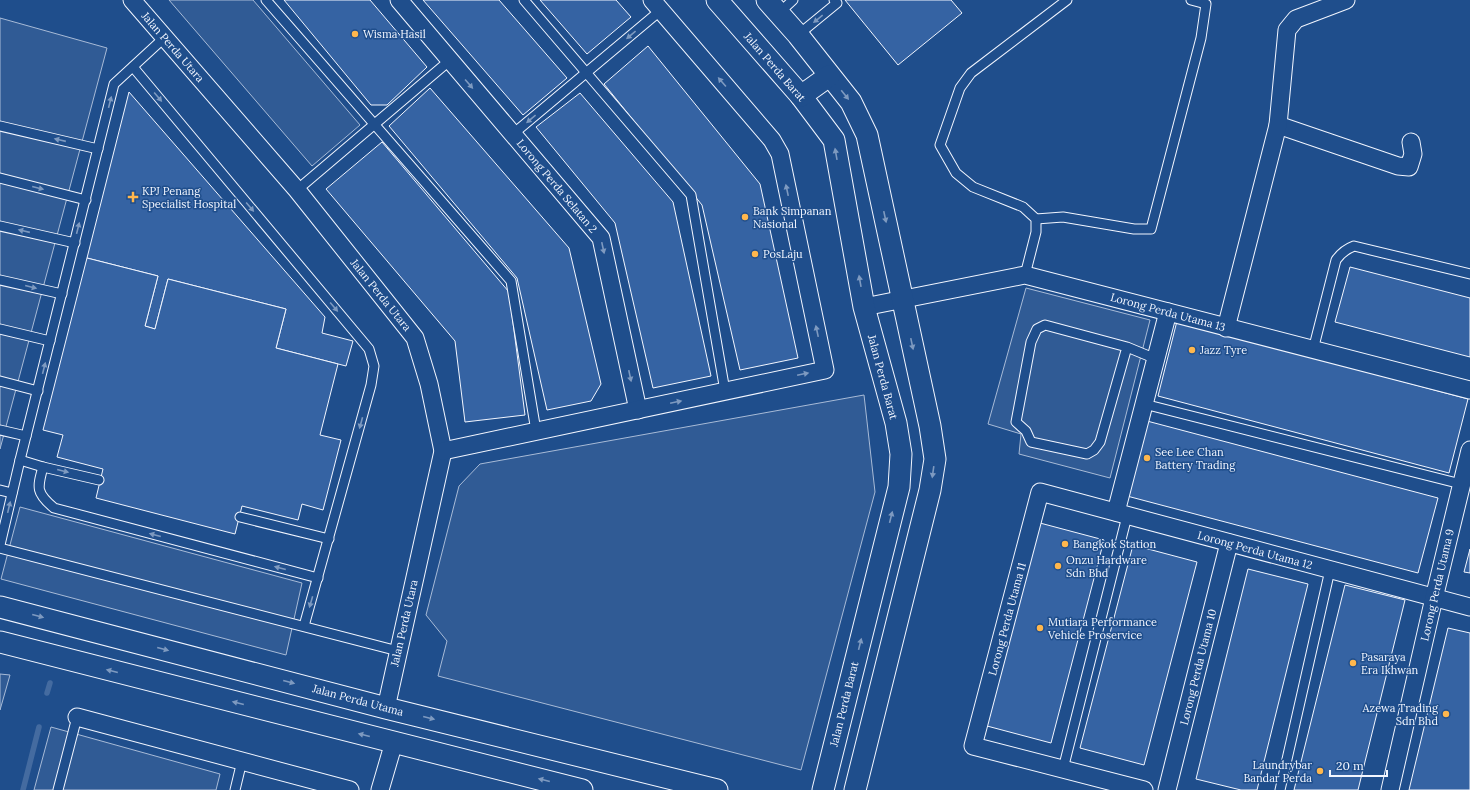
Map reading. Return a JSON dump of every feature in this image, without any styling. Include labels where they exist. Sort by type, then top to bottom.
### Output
[{"type":"street","name":"Lorong Perda Selatan 2","points":[[399,0],[449,61],[601,238],[638,410]]},
{"type":"street","name":"Jalan Perda Barat","points":[[717,0],[801,96],[834,140],[864,306],[896,423],[901,454],[899,487],[823,790]]},
{"type":"street","points":[[1226,328],[1278,125],[1287,30],[1296,19],[1346,0]]},
{"type":"street","name":"Jalan Perda Utara","points":[[135,1],[297,190],[415,338],[429,384],[443,451],[386,708]]},
{"type":"street","points":[[780,4],[798,35],[851,102],[867,134],[930,426],[935,459],[930,490],[855,790]]},
{"type":"street","points":[[443,451],[825,370],[780,154],[772,140],[656,5]]},
{"type":"street","points":[[801,96],[829,76]]},
{"type":"street","points":[[1278,125],[1398,166],[1409,167],[1413,154],[1411,142]]},
{"type":"street","name":"Lorong Perda Utama 13","points":[[864,306],[1025,275],[1470,390]]},
{"type":"street","points":[[1122,514],[1144,404],[1168,312]]},
{"type":"street","name":"Lorong Perda Utama 9","points":[[1390,790],[1470,450]]},
{"type":"street","name":"Lorong Perda Utama 12","points":[[1040,492],[1470,608]]},
{"type":"street","name":"Lorong Perda Utama 11","points":[[1040,492],[973,746],[1064,769]]},
{"type":"street","name":"Lorong Perda Utama 10","points":[[1167,790],[1229,543]]},
{"type":"street","name":"Jalan Perda Utama","points":[[0,606],[386,708],[717,790]]},
{"type":"street","points":[[0,642],[582,790]]},
{"type":"street","points":[[77,717],[350,790]]},
{"type":"street","points":[[380,790],[394,742]]},
{"type":"street","points":[[1064,769],[1144,790]]},
{"type":"lane","points":[[266,0],[511,281],[536,432]]},
{"type":"lane","points":[[524,0],[691,195],[725,391]]},
{"type":"lane","points":[[1025,275],[1036,232],[1036,219],[1023,207],[973,187],[956,173],[940,145],[960,88],[971,73],[1067,0]]},
{"type":"lane","points":[[1036,219],[1063,216],[1134,229],[1151,229],[1201,38],[1206,4],[1191,0]]},
{"type":"lane","points":[[798,35],[836,2]]},
{"type":"lane","points":[[513,134],[586,73],[656,5]]},
{"type":"lane","points":[[165,37],[114,84],[20,460],[0,547],[398,651]]},
{"type":"lane","points":[[297,190],[449,61]]},
{"type":"lane","points":[[133,67],[370,349],[374,366],[371,385],[304,626]]},
{"type":"lane","points":[[0,126],[98,149]]},
{"type":"lane","points":[[0,178],[86,200]]},
{"type":"lane","points":[[0,226],[75,243]]},
{"type":"lane","points":[[1313,350],[1336,260],[1347,248],[1354,246],[1470,274]]},
{"type":"lane","points":[[0,280],[62,294]]},
{"type":"lane","points":[[1127,347],[1100,442],[1094,450],[1087,454],[1031,442],[1026,431],[1016,422],[1030,342],[1037,329],[1045,325],[1127,347],[1156,359]]},
{"type":"lane","points":[[0,329],[50,341]]},
{"type":"lane","points":[[0,381],[38,391]]},
{"type":"lane","points":[[1144,404],[1462,484]]},
{"type":"lane","points":[[0,430],[26,436]]},
{"type":"lane","points":[[20,460],[100,480]]},
{"type":"lane","points":[[44,467],[38,485],[43,499],[54,508],[318,578]]},
{"type":"lane","points":[[0,490],[12,493]]},
{"type":"lane","points":[[1064,769],[1122,514]]},
{"type":"lane","points":[[240,517],[329,538]]},
{"type":"lane","points":[[1280,790],[1330,570]]},
{"type":"lane","points":[[58,790],[77,717]]},
{"type":"lane","points":[[235,790],[242,761]]},
{"type":"shaded area","points":[[169,0],[253,0],[360,125],[312,166]]},
{"type":"shaded area","points":[[0,18],[107,48],[0,449]]},
{"type":"shaded area","points":[[1026,288],[1150,320],[1110,478],[1019,454],[1021,434],[988,424]]},
{"type":"shaded area","points":[[864,395],[875,492],[801,770],[438,676],[447,641],[426,615],[459,486],[480,464]]},
{"type":"shaded area","points":[[20,507],[302,583],[286,655],[1,579]]},
{"type":"shaded area","points":[[0,674],[10,675],[0,710]]},
{"type":"shaded area","points":[[51,727],[220,774],[216,790],[34,790]]},
{"type":"building","name":"Wisma Hasil","points":[[284,0],[370,0],[427,67],[387,105],[371,105]]},
{"type":"building","points":[[423,0],[499,0],[567,78],[523,115]]},
{"type":"building","points":[[540,0],[616,0],[631,17],[587,54]]},
{"type":"building","points":[[845,0],[951,0],[962,13],[898,65]]},
{"type":"building","points":[[648,46],[760,184],[798,358],[740,370],[702,205],[604,84]]},
{"type":"building","points":[[430,88],[569,248],[601,384],[591,401],[547,410],[517,278],[389,126]]},
{"type":"building","points":[[129,92],[325,317],[322,333],[353,341],[346,366],[276,348],[286,309],[168,279],[155,329],[145,326],[158,276],[87,258]]},
{"type":"building","points":[[580,93],[673,202],[711,376],[653,388],[615,223],[536,127]]},
{"type":"building","points":[[382,142],[509,292],[525,415],[465,422],[455,341],[326,189]]},
{"type":"building","points":[[87,258],[158,276],[145,326],[155,329],[168,279],[286,309],[276,348],[338,364],[320,435],[341,440],[323,510],[302,504],[298,520],[242,506],[235,534],[96,498],[103,469],[57,457],[63,435],[43,430]]},
{"type":"building","points":[[1350,267],[1470,298],[1470,357],[1335,322]]},
{"type":"building","points":[[1177,321],[1468,399],[1449,473],[1158,396]]},
{"type":"building","points":[[1147,421],[1438,498],[1418,573],[1127,496]]},
{"type":"building","points":[[1040,523],[1104,540],[1051,743],[987,726]]},
{"type":"building","points":[[1133,545],[1197,562],[1144,765],[1080,748]]},
{"type":"building","points":[[1470,549],[1470,573],[1464,572]]},
{"type":"building","points":[[1248,569],[1308,584],[1257,790],[1241,790],[1196,779]]},
{"type":"building","points":[[1345,585],[1405,600],[1358,790],[1294,790]]},
{"type":"building","points":[[1448,628],[1470,633],[1470,790],[1409,790]]},
{"type":"waterway","points":[[47,693],[50,683]]},
{"type":"waterway","points":[[23,790],[39,727]]},
{"type":"place","name":"Wisma Hasil","points":[[355,34]]},
{"type":"place","name":"KPJ Penang Specialist Hospital","points":[[133,197]]},
{"type":"place","name":"Bank Simpanan Nasional","points":[[745,217]]},
{"type":"place","name":"PosLaju","points":[[755,254]]},
{"type":"place","name":"Jazz Tyre","points":[[1192,350]]},
{"type":"place","name":"See Lee Chan Battery Trading","points":[[1147,458]]},
{"type":"place","name":"Bangkok Station","points":[[1065,544]]},
{"type":"place","name":"Onzu Hardware Sdn Bhd","points":[[1058,566]]},
{"type":"place","name":"Mutiara Performance Vehicle Proservice","points":[[1040,628]]},
{"type":"place","name":"Pasaraya Era Ikhwan","points":[[1353,663]]},
{"type":"place","name":"Azewa Trading Sdn Bhd","points":[[1446,714]]},
{"type":"place","name":"Laundrybar Bandar Perda","points":[[1320,771]]}]
